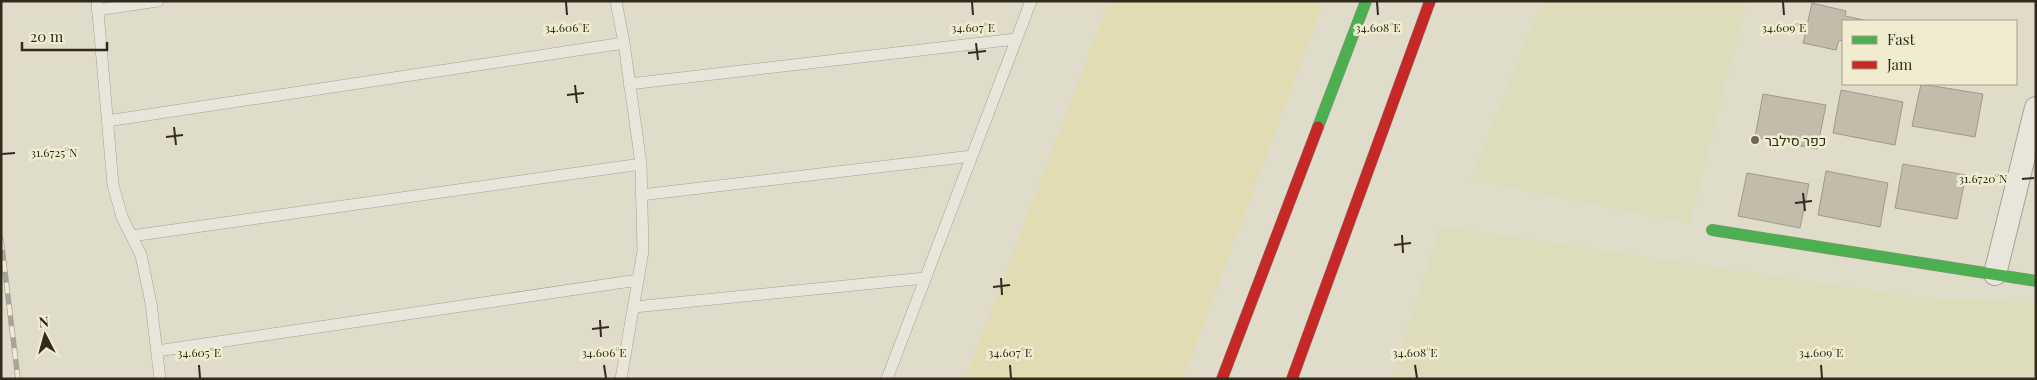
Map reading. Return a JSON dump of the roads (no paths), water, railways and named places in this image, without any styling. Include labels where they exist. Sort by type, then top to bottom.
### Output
[{"type":"main road","points":[[1222,379],[1366,1]]},
{"type":"main road","points":[[1292,379],[1430,1]]},
{"type":"main road","points":[[1712,230],[2036,281]]},
{"type":"street","points":[[1995,274],[2036,108]]},
{"type":"lane","points":[[158,1],[97,5],[113,185],[122,218],[141,255],[151,303],[160,379]]},
{"type":"lane","points":[[616,1],[624,43],[641,164],[643,251],[621,379]]},
{"type":"lane","points":[[887,379],[1031,1]]},
{"type":"lane","points":[[629,84],[1016,39]]},
{"type":"lane","points":[[108,121],[624,43]]},
{"type":"lane","points":[[641,195],[972,156]]},
{"type":"lane","points":[[131,236],[641,164]]},
{"type":"lane","points":[[634,307],[925,278]]},
{"type":"lane","points":[[157,351],[638,280]]},
{"type":"railway","points":[[1,239],[18,379]]},
{"type":"place","name":"כפר סילבר","points":[[1755,140]]}]
